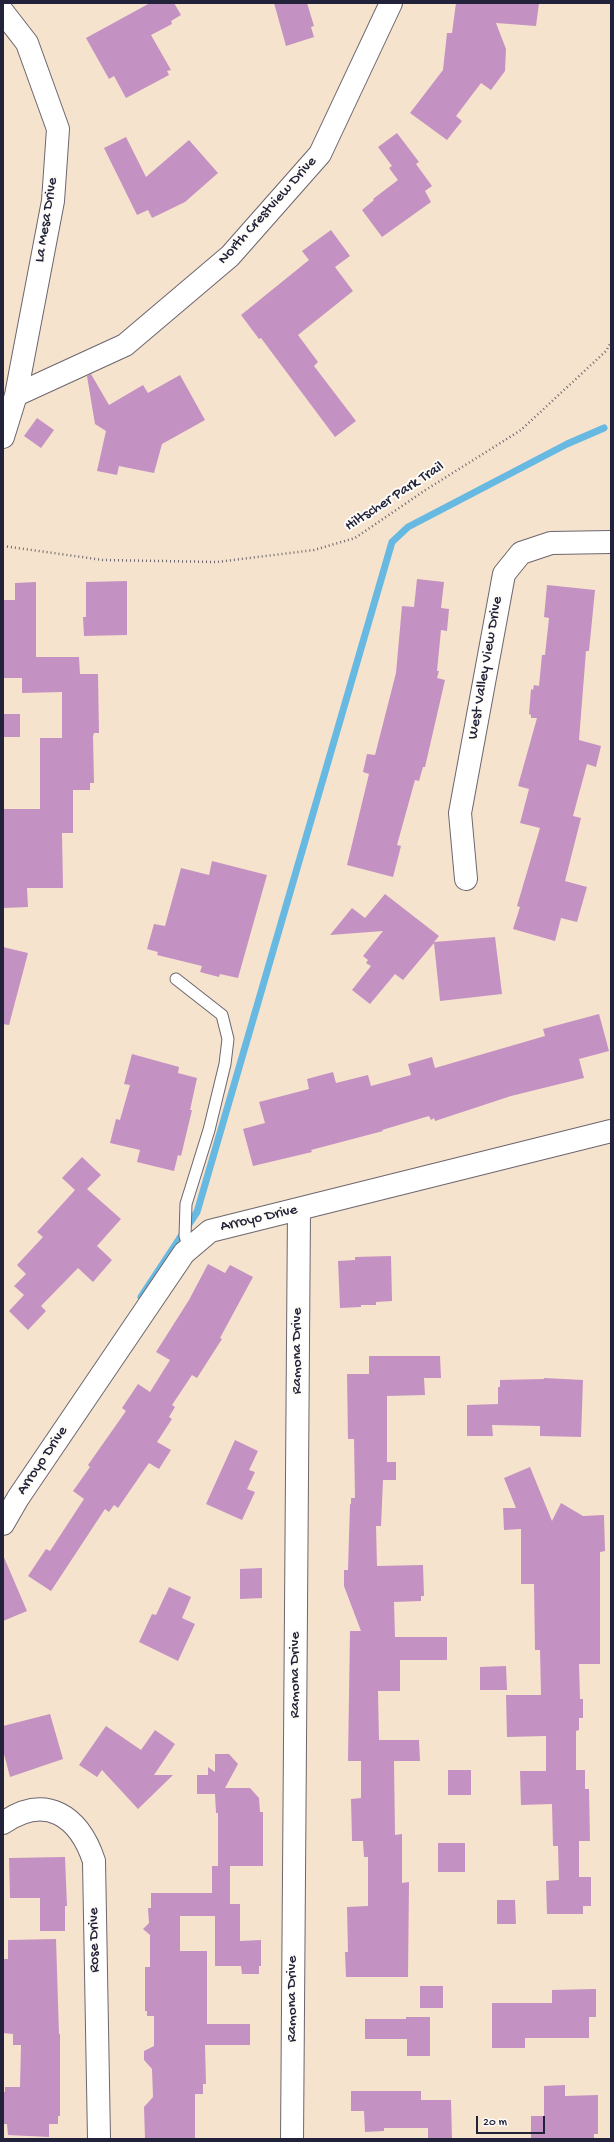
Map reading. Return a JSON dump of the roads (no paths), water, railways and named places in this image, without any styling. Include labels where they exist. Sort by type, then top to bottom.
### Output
[{"type":"street","name":"North Crestview Drive","points":[[16,395],[125,345],[230,256],[320,154],[391,3]]},
{"type":"street","name":"La Mesa Drive","points":[[3,12],[27,43],[58,128],[53,201],[16,395],[3,437]]},
{"type":"street","name":"West Valley View Drive","points":[[466,879],[460,813],[504,574],[521,553],[551,543],[611,542]]},
{"type":"street","name":"Arroyo Drive","points":[[3,1524],[18,1498],[188,1249],[210,1231],[611,1131]]},
{"type":"street","name":"Ramona Drive","points":[[292,2139],[299,1210]]},
{"type":"street","name":"Rose Drive","points":[[3,1823],[21,1813],[36,1808],[54,1812],[70,1820],[81,1833],[89,1846],[94,1861],[98,2139]]},
{"type":"lane","points":[[176,979],[222,1015],[228,1039],[225,1064],[209,1130],[186,1204],[185,1230],[188,1249]]},
{"type":"waterway","points":[[141,1297],[197,1212],[392,542],[408,527],[567,444],[604,428]]}]
